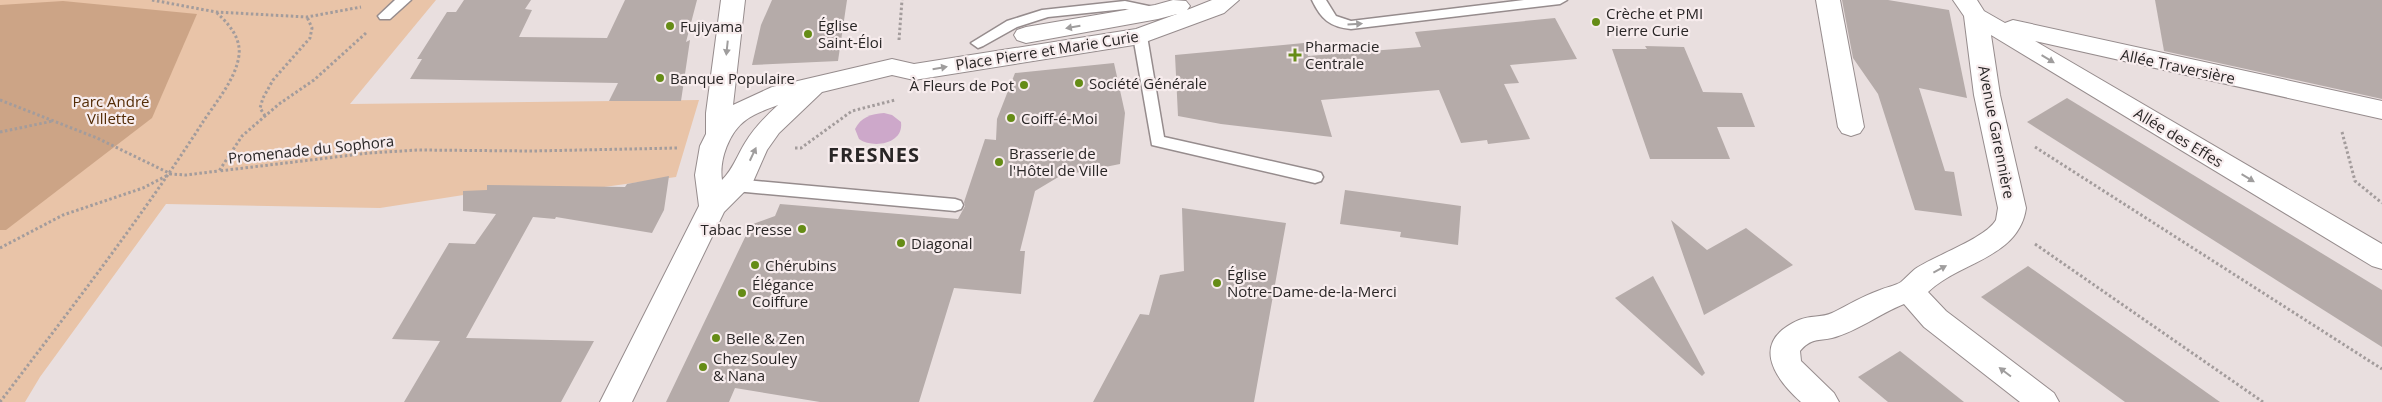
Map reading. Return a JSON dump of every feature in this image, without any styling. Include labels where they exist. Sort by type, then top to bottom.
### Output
[{"type":"street","points":[[720,134],[719,113],[733,0]]},
{"type":"street","points":[[713,206],[708,175],[713,146],[720,134],[736,114],[781,93],[812,87],[854,74],[892,67],[909,54],[1158,12],[1206,0]]},
{"type":"street","name":"Place Pierre et Marie Curie","points":[[892,67],[914,72],[1140,36],[1216,8],[1227,0]]},
{"type":"street","points":[[1828,0],[1851,127]]},
{"type":"street","name":"Allée Traversière","points":[[1971,8],[2022,31],[2382,110]]},
{"type":"street","name":"Avenue Garennière","points":[[1971,8],[1994,130],[2012,208],[2008,225]]},
{"type":"street","name":"Allée des Effes","points":[[1971,8],[2382,258]]},
{"type":"street","points":[[723,86],[738,100],[753,105],[788,111]]},
{"type":"street","points":[[616,402],[713,206],[742,177],[755,148],[770,127],[812,87]]},
{"type":"street","points":[[1823,402],[1792,375],[1785,362],[1785,351],[1791,340],[1809,328],[1832,326],[1890,296],[1910,291],[1925,276],[1974,251],[2004,231],[2008,225]]},
{"type":"street","points":[[1910,291],[1935,319],[2044,402]]},
{"type":"lane","points":[[385,16],[404,0]]},
{"type":"lane","points":[[1319,0],[1327,16],[1338,24],[1351,25],[1560,0]]},
{"type":"lane","points":[[1140,36],[1157,141],[1315,177]]},
{"type":"lane","points":[[735,185],[955,205]]},
{"type":"path","points":[[152,0],[216,12],[307,17],[356,6],[370,9],[385,16]]},
{"type":"path","points":[[902,0],[899,44],[906,42]]},
{"type":"path","points":[[0,402],[171,174],[216,100],[238,59],[238,44],[231,26],[216,12]]},
{"type":"path","name":"Promenade du Sophora","points":[[219,171],[242,136],[265,116],[314,80],[385,16]]},
{"type":"path","points":[[265,116],[260,108],[265,94],[310,38],[313,31],[312,24],[307,17]]},
{"type":"path","points":[[793,148],[801,148],[852,111],[900,98]]},
{"type":"path","points":[[0,100],[97,138],[171,174],[186,175],[219,171]]},
{"type":"path","points":[[2334,100],[2355,182],[2382,203]]},
{"type":"path","points":[[0,132],[26,125],[54,121]]},
{"type":"path","points":[[1994,130],[2014,134],[2382,369]]},
{"type":"path","name":"Promenade du Sophora","points":[[219,171],[369,153],[418,150],[532,151],[682,148]]},
{"type":"path","points":[[0,248],[63,215],[143,188],[171,174]]},
{"type":"path","points":[[2008,225],[2263,402]]},
{"type":"green space","name":"Parc André Villette","points":[[0,0],[436,0],[350,104],[699,100],[676,177],[604,187],[514,187],[380,208],[166,204],[40,377],[25,402],[0,402]]},
{"type":"green space","points":[[63,1],[197,14],[152,118],[6,230],[0,230],[0,5]]},
{"type":"shaded area","points":[[884,113],[892,115],[901,122],[901,129],[898,135],[893,140],[879,144],[872,144],[859,139],[855,129],[860,122],[871,115]]},
{"type":"building","points":[[464,0],[531,0],[525,9],[532,10],[519,37],[607,38],[625,0],[697,0],[686,42],[690,40],[681,101],[609,101],[618,83],[410,79],[422,59],[417,59],[447,12],[456,12]]},
{"type":"building","name":"Église Saint-Éloi","points":[[772,0],[847,0],[838,61],[752,65],[761,25]]},
{"type":"building","points":[[1842,0],[1888,0],[1949,10],[1967,98],[1919,88],[1945,171],[1954,172],[1962,216],[1915,210],[1878,94],[1853,58]]},
{"type":"building","points":[[2155,0],[2382,0],[2382,99],[2164,51]]},
{"type":"building","points":[[1555,18],[1577,59],[1510,65],[1519,83],[1504,84],[1530,139],[1488,144],[1487,140],[1461,143],[1439,90],[1321,100],[1332,137],[1221,124],[1178,116],[1175,55],[1304,43],[1308,56],[1421,47],[1415,32]]},
{"type":"building","points":[[1645,46],[1684,47],[1703,92],[1742,93],[1755,127],[1717,127],[1730,159],[1650,159],[1612,49],[1647,49]]},
{"type":"building","points":[[1114,63],[1125,113],[1120,164],[1060,176],[1035,191],[1020,251],[1025,251],[1021,294],[954,288],[919,402],[820,402],[735,388],[729,402],[666,402],[753,224],[775,216],[780,204],[958,219],[965,206],[964,202],[985,139],[996,140],[997,119],[1015,73]]},
{"type":"building","points":[[2067,98],[2382,290],[2382,347],[2027,122]]},
{"type":"building","points":[[669,176],[664,210],[652,233],[556,217],[555,219],[533,217],[466,338],[594,341],[561,402],[404,402],[440,341],[392,339],[449,243],[475,244],[496,214],[463,211],[463,191],[487,190],[487,185],[625,187],[627,184]]},
{"type":"building","points":[[1345,190],[1461,206],[1458,245],[1400,237],[1401,232],[1340,224]]},
{"type":"building","name":"Église Notre-Dame-de-la-Merci","points":[[1182,208],[1286,223],[1254,402],[1093,402],[1140,314],[1149,315],[1160,275],[1184,271]]},
{"type":"building","points":[[1671,220],[1707,250],[1746,228],[1793,265],[1704,315]]},
{"type":"building","points":[[2028,266],[2220,402],[2125,402],[1981,297]]},
{"type":"building","points":[[1653,276],[1705,373],[1702,376],[1615,298]]},
{"type":"building","points":[[1900,351],[1964,402],[1888,402],[1858,377]]},
{"type":"place","name":"Crèche et PMI Pierre Curie","points":[[1596,22]]},
{"type":"place","name":"Fujiyama","points":[[670,26]]},
{"type":"place","name":"Église Saint-Éloi","points":[[808,34]]},
{"type":"place","name":"Pharmacie Centrale","points":[[1295,55]]},
{"type":"place","name":"Banque Populaire","points":[[660,78]]},
{"type":"place","name":"Société Générale","points":[[1079,83]]},
{"type":"place","name":"À Fleurs de Pot","points":[[1024,85]]},
{"type":"place","name":"Coiff-é-Moi","points":[[1011,118]]},
{"type":"place","name":"Brasserie de l'Hôtel de Ville","points":[[999,162]]},
{"type":"place","name":"Tabac Presse","points":[[802,229]]},
{"type":"place","name":"Diagonal","points":[[901,243]]},
{"type":"place","name":"Chérubins","points":[[755,265]]},
{"type":"place","name":"Église Notre-Dame-de-la-Merci","points":[[1217,283]]},
{"type":"place","name":"Élégance Coiffure","points":[[742,293]]},
{"type":"place","name":"Belle & Zen","points":[[716,338]]},
{"type":"place","name":"Chez Souley & Nana","points":[[703,367]]},
{"type":"district","name":"FRESNES","points":[[874,154]]}]
